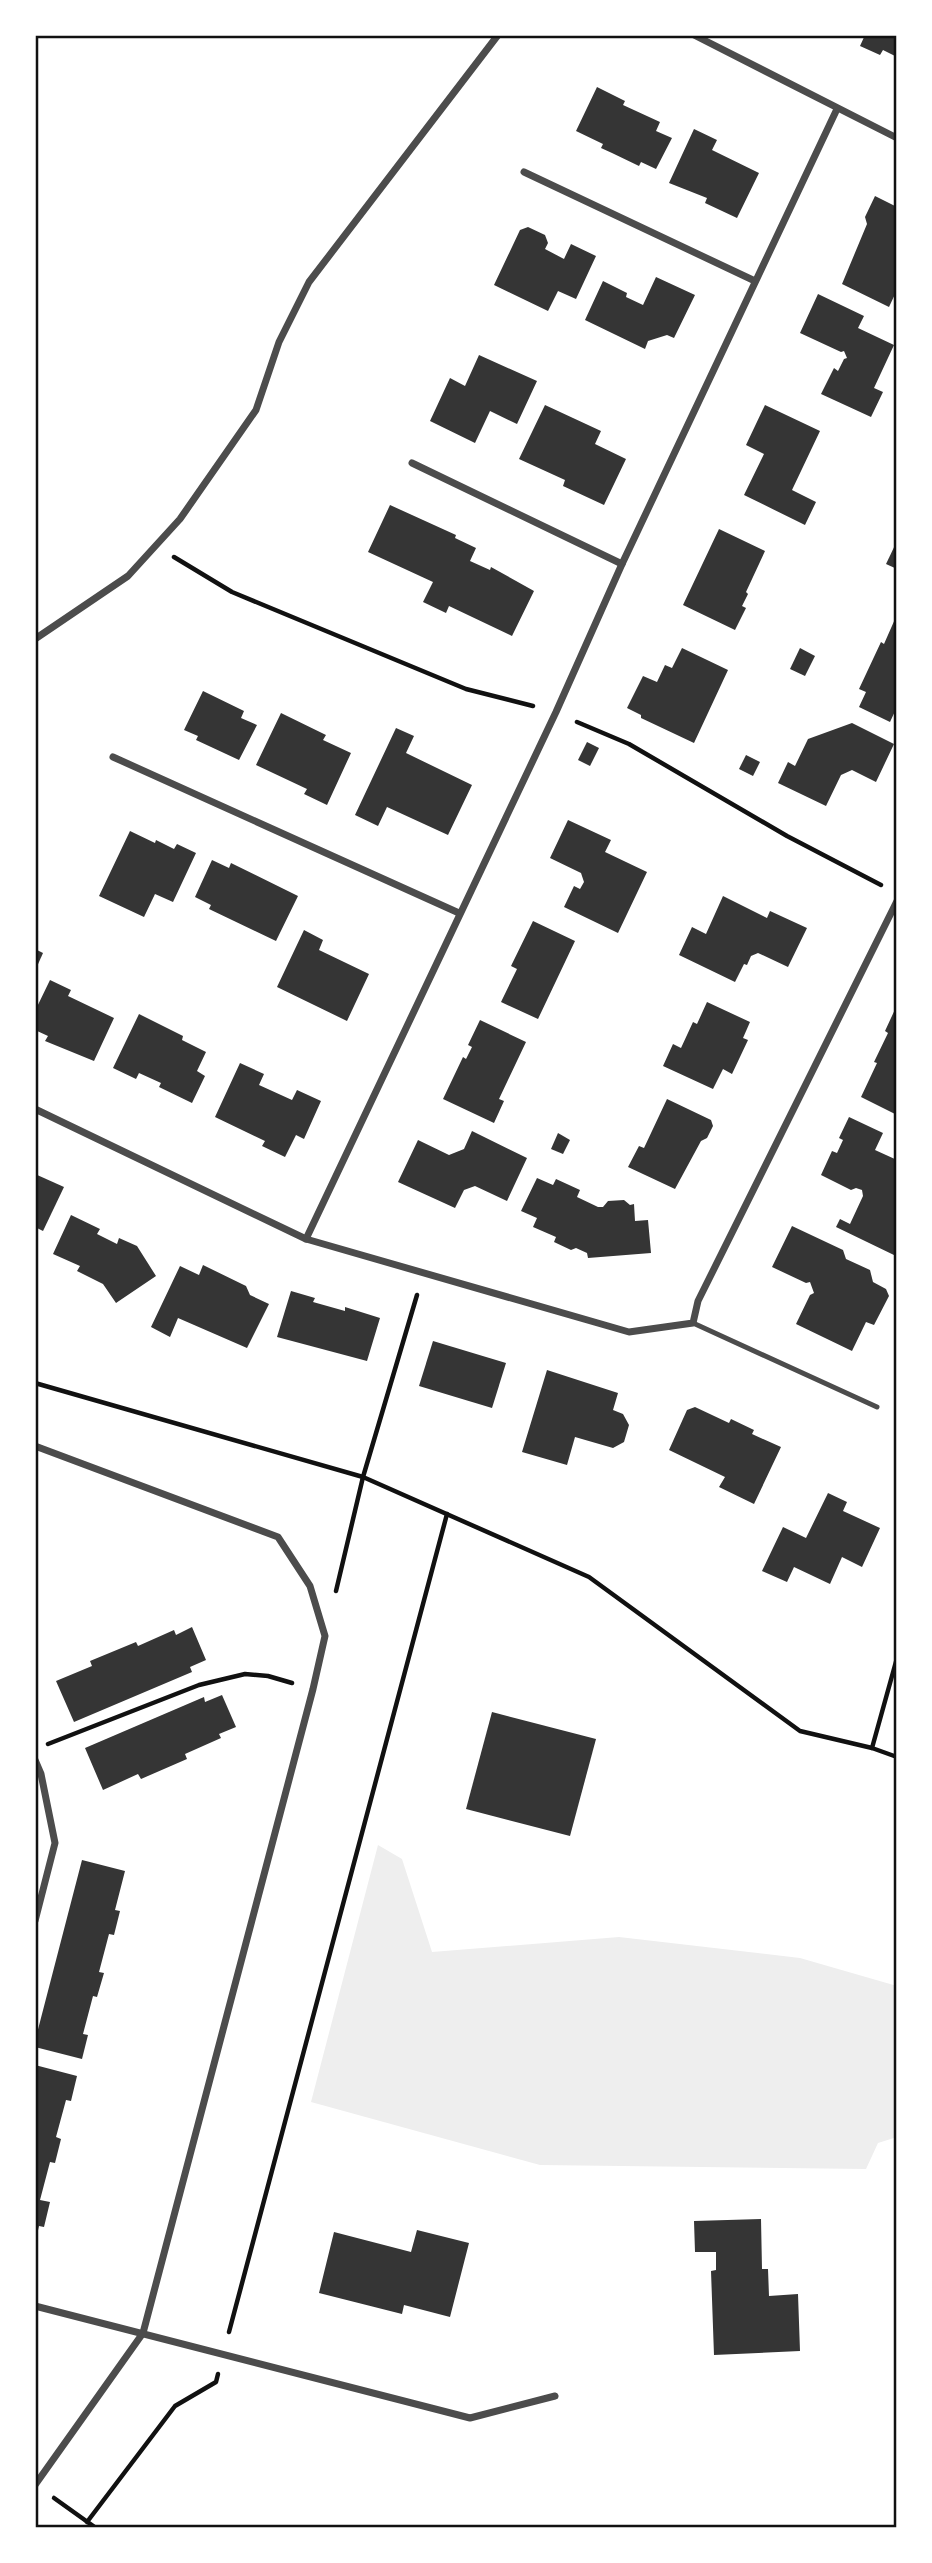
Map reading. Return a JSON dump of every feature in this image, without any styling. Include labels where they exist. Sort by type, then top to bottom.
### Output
[{"type":"street","points":[[35,639],[128,576],[180,519],[256,410],[279,342],[309,282],[498,35]]},
{"type":"street","points":[[694,35],[897,138]]},
{"type":"street","points":[[306,1238],[458,913],[556,712],[622,564],[837,109]]},
{"type":"street","points":[[524,172],[755,281]]},
{"type":"street","points":[[412,463],[622,564]]},
{"type":"street","points":[[113,757],[458,913]]},
{"type":"street","points":[[35,1108],[306,1238],[629,1332],[693,1323],[698,1301],[897,901]]},
{"type":"street","points":[[35,1446],[278,1538],[310,1586],[325,1636],[143,2333],[35,2485]]},
{"type":"street","points":[[35,1760],[41,1774],[55,1843],[35,1922]]},
{"type":"street","points":[[35,2306],[470,2417],[555,2396]]},
{"type":"lane","points":[[693,1323],[877,1407]]},
{"type":"path","points":[[325,1636],[363,1477],[423,1272]]},
{"type":"path","points":[[35,1383],[363,1477],[589,1577],[800,1731],[872,1748],[897,1758]]},
{"type":"path","points":[[87,2522],[175,2406],[216,2382],[447,1514]]},
{"type":"path","points":[[872,1748],[897,1658]]},
{"type":"path","points":[[48,1744],[199,1685],[246,1674],[268,1676],[313,1689]]},
{"type":"path","points":[[58,2501],[96,2528]]},
{"type":"shaded area","points":[[378,1845],[402,1859],[432,1952],[619,1937],[800,1958],[897,1986],[897,2137],[878,2143],[866,2169],[540,2165],[311,2102]]},
{"type":"building","points":[[865,35],[897,35],[897,57],[883,50],[880,55],[860,46]]},
{"type":"building","points":[[597,87],[625,101],[623,105],[660,122],[656,131],[672,138],[656,169],[641,162],[639,166],[601,148],[603,144],[576,131]]},
{"type":"building","points":[[694,129],[717,140],[712,150],[759,173],[737,218],[705,203],[707,198],[669,183]]},
{"type":"building","points":[[875,196],[897,207],[897,290],[889,307],[842,284],[867,224],[865,217]]},
{"type":"building","points":[[528,227],[545,235],[548,243],[545,249],[564,259],[571,244],[596,256],[576,299],[558,291],[548,311],[494,285],[520,230]]},
{"type":"building","points":[[656,277],[695,295],[674,338],[667,335],[648,341],[645,349],[585,320],[603,281],[643,305]]},
{"type":"building","points":[[818,294],[864,316],[858,328],[894,345],[874,388],[883,392],[871,417],[821,394],[834,368],[838,371],[847,358],[844,351],[800,333]]},
{"type":"building","points":[[479,355],[537,381],[517,424],[490,411],[475,443],[430,421],[450,378],[465,386]]},
{"type":"building","points":[[545,405],[601,431],[595,444],[626,459],[604,505],[563,486],[565,480],[519,459]]},
{"type":"building","points":[[765,405],[820,431],[792,490],[816,502],[805,525],[744,495],[764,454],[746,445]]},
{"type":"building","points":[[390,505],[456,535],[455,538],[476,548],[470,561],[490,570],[491,567],[534,591],[512,636],[449,606],[446,613],[423,602],[433,582],[368,552]]},
{"type":"building","points":[[719,529],[765,551],[746,592],[748,594],[742,606],[746,608],[735,630],[683,605]]},
{"type":"building","points":[[897,541],[897,569],[886,564]]},
{"type":"building","points":[[895,619],[897,707],[890,722],[859,707],[866,692],[859,689]]},
{"type":"building","points":[[682,648],[728,670],[694,743],[641,718],[641,715],[627,708],[643,676],[657,682],[665,665],[672,668]]},
{"type":"building","points":[[800,648],[815,656],[805,676],[790,669]]},
{"type":"building","points":[[203,691],[244,711],[241,718],[257,725],[239,760],[196,740],[198,736],[184,730]]},
{"type":"building","points":[[281,713],[326,735],[323,740],[351,753],[327,805],[304,794],[307,789],[256,765]]},
{"type":"building","points":[[852,723],[894,744],[876,782],[852,770],[841,775],[826,806],[778,783],[788,762],[795,766],[808,739]]},
{"type":"building","points":[[396,728],[414,736],[406,753],[472,785],[448,835],[387,807],[378,826],[355,815]]},
{"type":"building","points":[[587,742],[599,748],[590,766],[578,760]]},
{"type":"building","points":[[746,755],[760,762],[753,776],[739,769]]},
{"type":"building","points":[[568,820],[611,840],[605,852],[647,872],[618,933],[564,907],[574,886],[580,889],[584,882],[581,873],[550,858]]},
{"type":"building","points":[[130,831],[155,843],[156,840],[174,849],[177,844],[196,853],[173,902],[155,894],[144,917],[99,896]]},
{"type":"building","points":[[212,860],[229,868],[231,863],[298,896],[276,941],[209,909],[211,905],[195,897]]},
{"type":"building","points":[[723,896],[767,918],[770,911],[807,928],[788,967],[758,953],[751,956],[747,965],[744,964],[735,982],[679,955],[692,927],[706,934]]},
{"type":"building","points":[[533,921],[575,941],[538,1019],[501,1002],[517,969],[511,966]]},
{"type":"building","points":[[304,930],[323,940],[319,950],[369,974],[347,1021],[277,987]]},
{"type":"building","points":[[35,949],[43,953],[35,971]]},
{"type":"building","points":[[50,980],[71,990],[68,996],[114,1018],[94,1061],[45,1041],[48,1036],[35,1030],[35,1011]]},
{"type":"building","points":[[707,1002],[750,1022],[743,1038],[748,1040],[732,1074],[723,1069],[713,1089],[663,1066],[673,1044],[681,1048],[693,1022],[697,1024]]},
{"type":"building","points":[[897,1005],[897,1115],[861,1097],[877,1063],[874,1062],[888,1033],[885,1031]]},
{"type":"building","points":[[139,1014],[183,1036],[182,1040],[206,1052],[197,1071],[205,1076],[192,1103],[159,1087],[161,1083],[139,1073],[136,1079],[113,1068]]},
{"type":"building","points":[[480,1020],[526,1042],[499,1099],[504,1101],[494,1123],[443,1099],[463,1057],[466,1059],[472,1047],[468,1045]]},
{"type":"building","points":[[240,1063],[264,1074],[259,1085],[292,1100],[297,1090],[321,1101],[304,1139],[296,1135],[285,1157],[262,1146],[265,1141],[215,1117]]},
{"type":"building","points":[[667,1099],[711,1120],[713,1126],[707,1138],[701,1141],[675,1189],[628,1167],[639,1146],[644,1148]]},
{"type":"building","points":[[849,1117],[883,1133],[875,1150],[897,1160],[896,1256],[836,1227],[840,1219],[850,1224],[863,1196],[862,1190],[851,1190],[821,1175],[832,1151],[837,1153],[843,1140],[839,1138]]},
{"type":"building","points":[[472,1131],[527,1158],[507,1201],[475,1186],[464,1190],[455,1208],[398,1182],[418,1140],[449,1155],[464,1149]]},
{"type":"building","points":[[558,1133],[570,1140],[563,1154],[551,1149]]},
{"type":"building","points":[[35,1174],[64,1187],[43,1231],[35,1227]]},
{"type":"building","points":[[537,1178],[553,1185],[556,1179],[580,1190],[577,1197],[598,1207],[603,1207],[608,1201],[624,1200],[630,1205],[634,1204],[635,1221],[648,1220],[651,1253],[588,1258],[587,1253],[576,1248],[571,1250],[554,1242],[556,1237],[533,1227],[537,1218],[521,1211]]},
{"type":"building","points":[[71,1215],[100,1229],[97,1234],[117,1244],[119,1238],[137,1246],[156,1276],[116,1303],[103,1284],[77,1271],[80,1266],[53,1254]]},
{"type":"building","points":[[792,1226],[843,1250],[846,1259],[870,1270],[873,1282],[886,1289],[889,1296],[874,1325],[866,1322],[852,1351],[796,1324],[810,1295],[814,1293],[810,1282],[806,1283],[772,1267]]},
{"type":"building","points":[[203,1265],[246,1286],[250,1295],[269,1304],[247,1348],[178,1318],[170,1337],[151,1327],[180,1266],[199,1275]]},
{"type":"building","points":[[291,1291],[315,1298],[313,1302],[345,1311],[345,1307],[380,1318],[367,1361],[277,1337]]},
{"type":"building","points":[[433,1341],[506,1363],[492,1408],[419,1386]]},
{"type":"building","points":[[547,1370],[618,1393],[613,1410],[623,1414],[629,1425],[624,1442],[613,1448],[575,1437],[567,1465],[522,1452]]},
{"type":"building","points":[[695,1407],[729,1423],[731,1419],[754,1430],[752,1434],[781,1447],[754,1504],[719,1487],[725,1477],[669,1450],[687,1410]]},
{"type":"building","points":[[828,1493],[847,1502],[843,1511],[880,1528],[862,1567],[842,1557],[830,1584],[794,1567],[787,1582],[762,1571],[783,1527],[806,1538]]},
{"type":"building","points":[[192,1627],[206,1660],[190,1667],[192,1672],[74,1722],[56,1681],[92,1666],[90,1661],[136,1642],[138,1646],[174,1630],[176,1635]]},
{"type":"building","points":[[222,1695],[236,1727],[219,1734],[221,1738],[185,1754],[187,1759],[141,1779],[138,1774],[103,1790],[85,1748],[204,1697],[205,1702]]},
{"type":"building","points":[[492,1712],[596,1739],[570,1836],[466,1809]]},
{"type":"building","points":[[82,1860],[125,1871],[115,1910],[120,1911],[114,1935],[109,1934],[99,1972],[104,1973],[97,1997],[93,1996],[83,2034],[88,2035],[82,2059],[35,2047],[35,2041]]},
{"type":"building","points":[[35,2065],[77,2076],[71,2101],[66,2100],[56,2137],[61,2139],[55,2163],[50,2162],[40,2200],[50,2202],[44,2227],[39,2226],[36,2239]]},
{"type":"building","points":[[761,2219],[762,2269],[768,2269],[769,2296],[798,2294],[800,2351],[714,2355],[711,2271],[716,2270],[716,2252],[695,2252],[694,2221]]},
{"type":"building","points":[[417,2230],[469,2243],[450,2317],[404,2305],[402,2314],[319,2293],[334,2232],[411,2252]]}]
